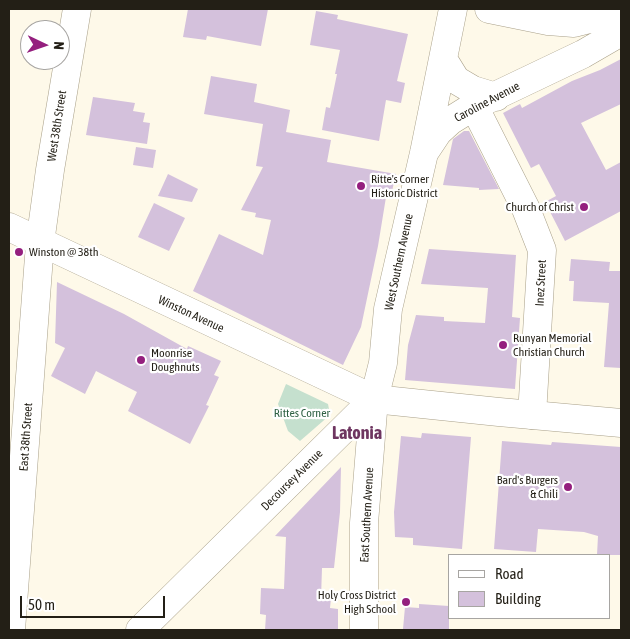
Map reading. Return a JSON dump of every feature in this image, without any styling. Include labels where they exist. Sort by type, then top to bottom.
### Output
[{"type":"street","name":"West 38th Street","points":[[40,243],[76,9]]},
{"type":"street","name":"West Southern Avenue","points":[[374,399],[383,362],[388,308],[424,153],[453,9]]},
{"type":"street","points":[[489,9],[548,21],[574,23],[621,11]]},
{"type":"street","name":"Caroline Avenue","points":[[533,77],[549,58],[554,42],[554,32],[548,21]]},
{"type":"street","name":"Caroline Avenue","points":[[424,153],[438,132],[450,121],[485,101],[583,54],[621,32]]},
{"type":"street","points":[[443,60],[456,80],[473,90],[485,101]]},
{"type":"street","name":"Inez Street","points":[[485,101],[542,250],[532,415]]},
{"type":"street","name":"Winston Avenue","points":[[9,227],[374,399]]},
{"type":"street","name":"East 38th Street","points":[[11,630],[20,376],[40,243]]},
{"type":"street","points":[[374,399],[621,422]]},
{"type":"street","name":"Decoursey Avenue","points":[[140,630],[374,399]]},
{"type":"street","name":"East Southern Avenue","points":[[364,630],[364,523],[374,399]]},
{"type":"green space","name":"Rittes Corner","points":[[286,384],[328,404],[330,415],[300,441],[288,431],[278,404]]},
{"type":"building","points":[[188,9],[268,9],[261,46],[207,36],[206,40],[183,37]]},
{"type":"building","points":[[316,11],[338,15],[337,19],[408,34],[397,81],[405,83],[401,103],[386,100],[379,141],[322,130],[326,107],[330,108],[340,50],[310,45]]},
{"type":"building","points":[[621,59],[621,104],[581,123],[606,170],[621,162],[621,211],[565,241],[545,202],[556,196],[539,164],[531,168],[503,113],[520,104],[522,108],[572,81]]},
{"type":"building","points":[[211,76],[257,84],[254,102],[290,110],[286,132],[331,140],[327,162],[396,174],[392,191],[387,191],[361,327],[343,365],[193,291],[219,234],[263,255],[271,220],[255,217],[256,213],[241,210],[263,167],[256,166],[263,124],[204,114]]},
{"type":"building","points":[[93,97],[135,103],[133,111],[145,113],[143,122],[150,123],[147,144],[86,135]]},
{"type":"building","points":[[464,131],[469,131],[499,189],[479,190],[479,188],[443,185],[453,139]]},
{"type":"building","points":[[136,147],[156,150],[153,168],[133,165]]},
{"type":"building","points":[[168,174],[198,189],[192,202],[158,196]]},
{"type":"building","points":[[154,203],[185,218],[169,251],[138,237]]},
{"type":"building","points":[[429,249],[516,255],[512,317],[520,318],[515,389],[405,380],[408,345],[416,315],[444,317],[444,321],[485,323],[488,288],[421,284]]},
{"type":"building","points":[[571,259],[610,262],[609,271],[621,271],[621,368],[604,367],[609,303],[573,301],[574,281],[569,281]]},
{"type":"building","points":[[57,282],[124,314],[187,349],[188,346],[221,361],[214,375],[219,377],[206,405],[209,406],[190,444],[128,411],[137,392],[96,371],[85,394],[51,376],[65,348],[55,343]]},
{"type":"building","points":[[422,433],[471,437],[462,549],[413,545],[413,538],[395,537],[394,512],[401,436],[421,438]]},
{"type":"building","points":[[502,441],[551,445],[552,442],[621,447],[621,555],[597,554],[598,536],[584,532],[538,529],[536,552],[494,549]]},
{"type":"building","points":[[341,467],[340,512],[334,568],[322,568],[321,598],[331,598],[330,608],[338,609],[338,630],[265,630],[266,615],[260,614],[261,588],[284,589],[286,537],[275,536]]},
{"type":"building","points":[[419,604],[448,606],[449,630],[403,629],[405,607],[419,608]]},
{"type":"place","name":"Ritte's Corner Historic District","points":[[361,186]]},
{"type":"place","name":"Church of Christ","points":[[584,207]]},
{"type":"place","name":"Winston @ 38th","points":[[19,252]]},
{"type":"place","name":"Runyan Memorial Christian Church","points":[[503,345]]},
{"type":"place","name":"Moonrise Doughnuts","points":[[141,360]]},
{"type":"place","name":"Bard's Burgers & Chili","points":[[568,487]]},
{"type":"place","name":"Holy Cross District High School","points":[[406,602]]},
{"type":"district","name":"Latonia","points":[[357,433]]}]
